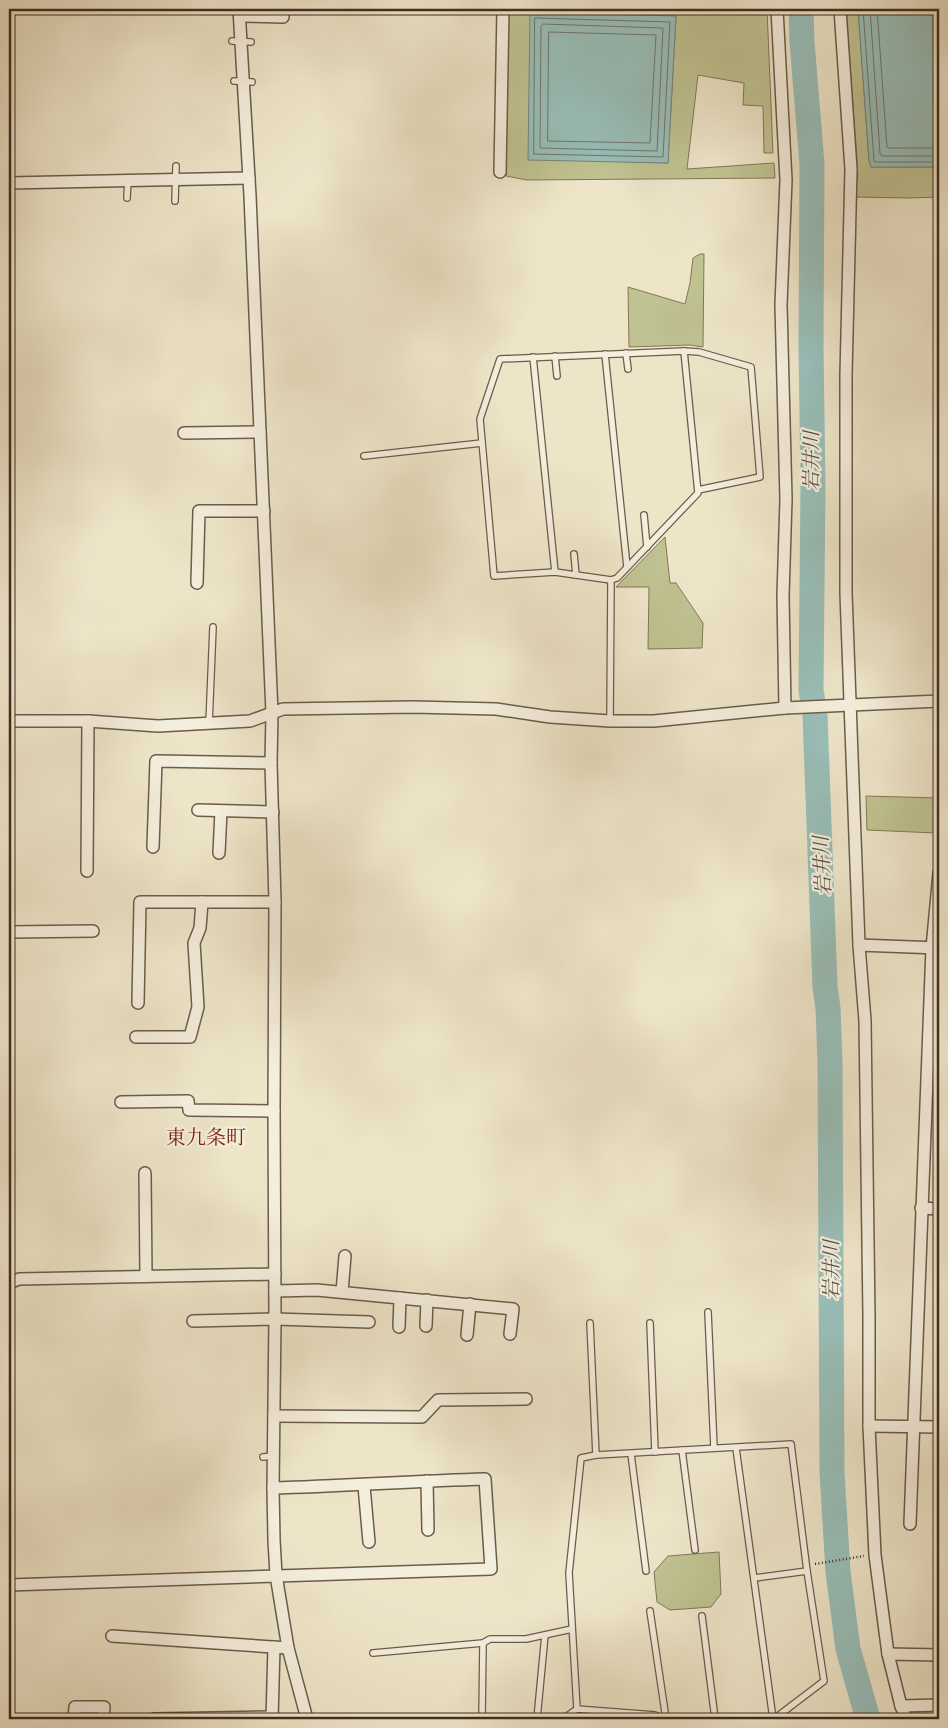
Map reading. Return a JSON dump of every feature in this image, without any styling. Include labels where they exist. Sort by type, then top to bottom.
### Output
[{"type":"street","points":[[500,172],[503,9]]},
{"type":"street","points":[[777,9],[786,180],[781,305],[786,499],[783,596],[789,708]]},
{"type":"street","points":[[840,9],[850,169],[846,404],[845,705],[865,1031],[869,1316],[868,1426],[875,1555],[888,1654],[906,1719]]},
{"type":"street","points":[[283,17],[239,12],[249,178],[272,713],[271,763],[275,902],[275,1319],[274,1416],[268,1456],[273,1488],[276,1575],[288,1648],[307,1719]]},
{"type":"street","points":[[9,183],[249,178]]},
{"type":"street","points":[[184,433],[260,432]]},
{"type":"street","points":[[197,583],[199,512],[264,511]]},
{"type":"street","points":[[9,721],[88,721],[158,726],[250,721],[283,709],[413,707],[496,709],[550,717],[610,721],[671,720],[789,708],[939,701]]},
{"type":"street","points":[[87,871],[88,721]]},
{"type":"street","points":[[153,847],[156,761],[271,763]]},
{"type":"street","points":[[198,810],[273,812]]},
{"type":"street","points":[[219,853],[221,811]]},
{"type":"street","points":[[910,1524],[922,1208],[939,873]]},
{"type":"street","points":[[138,1003],[140,902],[275,902]]},
{"type":"street","points":[[136,1037],[190,1036],[198,1007],[194,943],[200,928],[202,902]]},
{"type":"street","points":[[9,932],[93,931]]},
{"type":"street","points":[[859,946],[936,948]]},
{"type":"street","points":[[121,1102],[188,1101],[189,1110],[274,1111]]},
{"type":"street","points":[[145,1173],[146,1276]]},
{"type":"street","points":[[922,1208],[939,1209]]},
{"type":"street","points":[[342,1292],[345,1256]]},
{"type":"street","points":[[9,1283],[19,1279],[275,1274]]},
{"type":"street","points":[[275,1291],[317,1290],[513,1309],[510,1334]]},
{"type":"street","points":[[399,1327],[400,1298]]},
{"type":"street","points":[[426,1326],[427,1300]]},
{"type":"street","points":[[467,1335],[470,1304]]},
{"type":"street","points":[[193,1321],[275,1319],[369,1322]]},
{"type":"street","points":[[274,1416],[382,1414],[422,1417],[438,1400],[526,1399]]},
{"type":"street","points":[[868,1426],[939,1427]]},
{"type":"street","points":[[9,1585],[491,1568],[485,1479],[364,1486],[273,1488]]},
{"type":"street","points":[[427,1481],[428,1530]]},
{"type":"street","points":[[364,1486],[369,1542]]},
{"type":"street","points":[[112,1636],[288,1648]]},
{"type":"street","points":[[154,1719],[272,1718],[274,1647]]},
{"type":"street","points":[[888,1654],[939,1655]]},
{"type":"street","points":[[901,1706],[939,1705]]},
{"type":"street","points":[[74,1719],[75,1707],[104,1707],[103,1719]]},
{"type":"lane","points":[[385,10],[448,11],[449,9]]},
{"type":"lane","points":[[175,201],[176,166]]},
{"type":"lane","points":[[127,198],[128,180]]},
{"type":"lane","points":[[684,351],[698,493],[617,578],[610,580],[555,572],[494,576],[480,419],[500,359],[684,351],[719,355],[751,364],[760,477],[698,490]]},
{"type":"lane","points":[[605,354],[627,567]]},
{"type":"lane","points":[[626,354],[628,369]]},
{"type":"lane","points":[[555,356],[557,376]]},
{"type":"lane","points":[[533,357],[555,572]]},
{"type":"lane","points":[[364,456],[482,443]]},
{"type":"lane","points":[[644,515],[647,546]]},
{"type":"lane","points":[[574,554],[576,575]]},
{"type":"lane","points":[[610,580],[610,721]]},
{"type":"lane","points":[[209,724],[213,627]]},
{"type":"lane","points":[[708,1312],[714,1448]]},
{"type":"lane","points":[[650,1322],[656,1452]]},
{"type":"lane","points":[[590,1323],[596,1455]]},
{"type":"lane","points":[[576,1709],[569,1573],[581,1458],[596,1455],[791,1444],[807,1571],[824,1681],[774,1719],[736,1448]]},
{"type":"lane","points":[[682,1450],[695,1550]]},
{"type":"lane","points":[[631,1454],[646,1571]]},
{"type":"lane","points":[[754,1578],[807,1571]]},
{"type":"lane","points":[[650,1611],[664,1719]]},
{"type":"lane","points":[[702,1616],[715,1719]]},
{"type":"lane","points":[[373,1653],[482,1643],[490,1639],[526,1639],[572,1629]]},
{"type":"lane","points":[[537,1719],[545,1635]]},
{"type":"lane","points":[[482,1643],[482,1719]]},
{"type":"lane","points":[[563,1719],[576,1709],[655,1715],[664,1719]]},
{"type":"path","points":[[816,1564],[869,1556]]},
{"type":"green space","points":[[508,9],[767,9],[773,153],[764,153],[763,106],[743,105],[744,83],[698,75],[687,169],[774,163],[775,178],[527,180],[506,176]],"holes":[[[676,16],[668,163],[528,159]]]},
{"type":"green space","points":[[846,9],[858,9],[871,167],[939,167],[939,197],[854,197],[858,176]]},
{"type":"green space","points":[[704,254],[703,347],[690,345],[629,347],[628,287],[685,304],[693,258]]},
{"type":"green space","points":[[665,537],[670,583],[676,583],[703,623],[702,648],[648,649],[649,587],[616,587]]},
{"type":"green space","points":[[866,796],[939,798],[936,833],[867,830]]},
{"type":"green space","points":[[719,1552],[721,1594],[711,1607],[670,1610],[657,1602],[654,1572],[668,1556]]},
{"type":"water","points":[[858,9],[939,9],[939,167],[871,167]]},
{"type":"water","points":[[530,12],[676,16],[668,163],[528,160]]},
{"type":"waterway","name":"岩井川","points":[[801,9],[812,164],[811,347],[813,485],[811,690],[815,715],[825,987],[828,1008],[830,1061],[832,1472],[838,1572],[848,1649],[868,1719]]},
{"type":"district","name":"東九条町","points":[[206,1137]]}]
